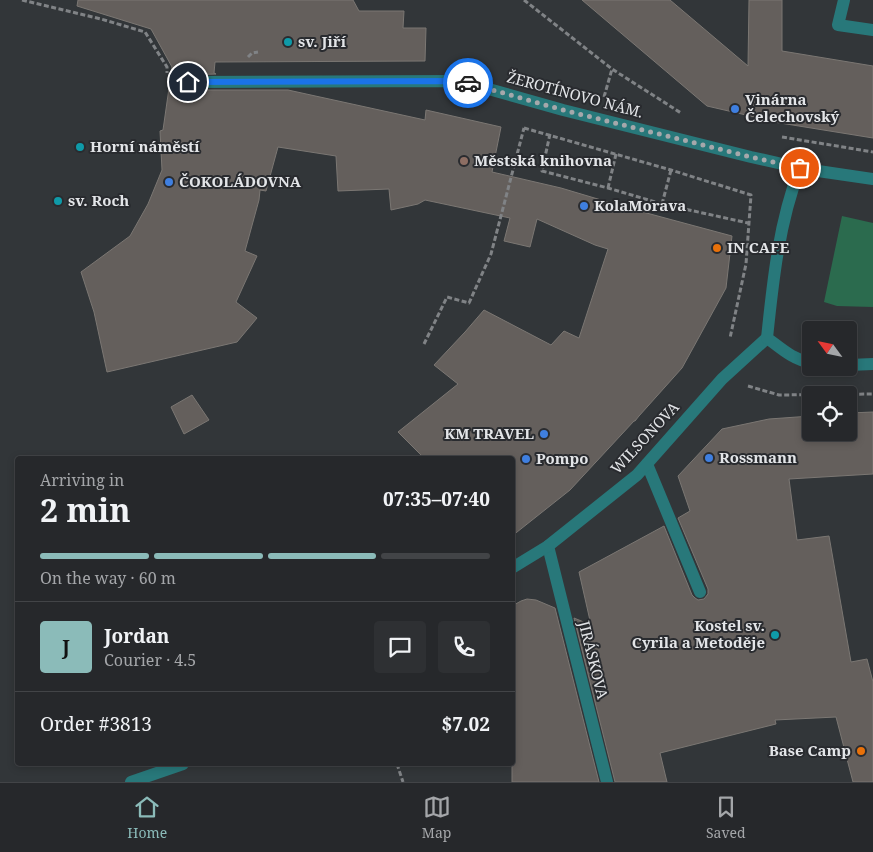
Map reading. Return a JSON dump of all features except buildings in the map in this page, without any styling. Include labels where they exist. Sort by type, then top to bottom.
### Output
[{"type":"street","points":[[844,0],[838,24],[873,30]]},
{"type":"street","name":"ŽEROTÍNOVO NÁM.","points":[[188,82],[460,81],[563,110],[751,157],[800,168],[873,179]]},
{"type":"street","points":[[800,168],[791,191],[774,271],[767,338],[790,356],[802,361]]},
{"type":"street","name":"WILSONOVA","points":[[515,566],[548,546],[637,475],[722,379],[767,338]]},
{"type":"street","points":[[858,365],[873,364]]},
{"type":"street","points":[[646,464],[700,592]]},
{"type":"street","name":"JIRÁSKOVA","points":[[548,546],[607,782]]},
{"type":"street","points":[[131,782],[177,766]]},
{"type":"path","points":[[22,0],[101,19],[144,32],[167,67],[166,82],[188,82]]},
{"type":"path","points":[[524,0],[612,69],[693,121],[699,144]]},
{"type":"path","points":[[252,54],[258,52]]},
{"type":"path","points":[[424,344],[447,297],[469,303],[491,254],[524,128],[751,194],[746,264],[722,379],[779,395],[873,394]]},
{"type":"path","points":[[550,134],[542,171],[662,204],[748,223]]},
{"type":"path","points":[[780,137],[873,152]]},
{"type":"path","points":[[608,188],[616,154]]},
{"type":"path","points":[[662,204],[671,170]]},
{"type":"path","points":[[398,766],[403,782]]},
{"type":"green space","points":[[842,216],[873,223],[873,307],[837,306],[824,302]]},
{"type":"way so far","points":[[468,83],[563,110],[800,168]]},
{"type":"place","name":"sv. Jiří","points":[[288,42]]},
{"type":"place","name":"Vinárna Čelechovský","points":[[735,109]]},
{"type":"place","name":"Horní náměstí","points":[[80,147]]},
{"type":"place","name":"Městská knihovna","points":[[464,161]]},
{"type":"place","name":"ČOKOLÁDOVNA","points":[[169,182]]},
{"type":"place","name":"sv. Roch","points":[[58,201]]},
{"type":"place","name":"KolaMorava","points":[[584,206]]},
{"type":"place","name":"IN CAFE","points":[[717,248]]},
{"type":"place","name":"KM TRAVEL","points":[[544,434]]},
{"type":"place","name":"Rossmann","points":[[709,458]]},
{"type":"place","name":"Pompo","points":[[526,459]]},
{"type":"place","name":"Kostel sv. Cyrila a Metoděje","points":[[775,635]]},
{"type":"place","name":"Base Camp","points":[[861,751]]},
{"type":"route","points":[[188,82],[460,81],[468,83]]}]
